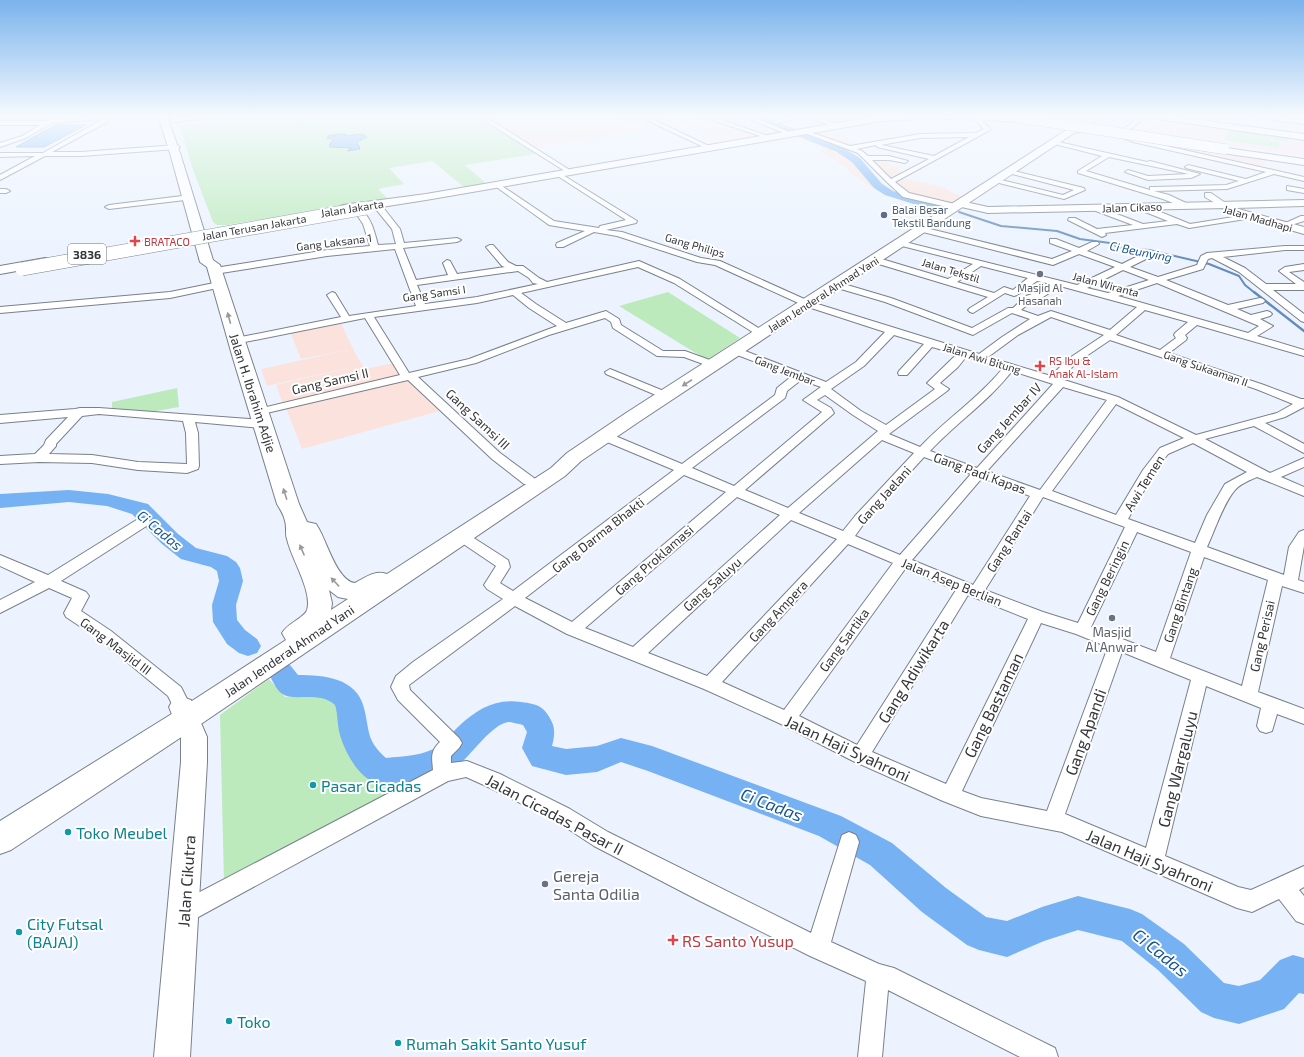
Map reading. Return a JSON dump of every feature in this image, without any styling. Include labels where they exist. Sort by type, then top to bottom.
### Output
[{"type":"main road","name":"Jalan H. Ibrahim Adjie","points":[[179,165],[189,198],[205,240],[216,261],[216,274],[235,341],[288,504],[296,521],[298,540],[312,576],[320,603],[317,614]]},
{"type":"main road","name":"Jalan H. Ibrahim Adjie","points":[[181,165],[193,197],[189,198]]},
{"type":"main road","name":"Jalan Jakarta","points":[[234,231],[371,205],[609,165]]},
{"type":"main road","name":"Jalan Jenderal Ahmad Yani","points":[[0,824],[185,712],[461,536],[558,472],[574,457],[604,436],[763,334],[958,205],[992,186],[1020,165]]},
{"type":"main road","name":"Jalan Jakarta","points":[[234,231],[379,208],[426,197]]},
{"type":"main road","points":[[362,210],[426,197]]},
{"type":"main road","name":"Jalan Terusan Jakarta","points":[[0,271],[21,269],[362,210]]},
{"type":"main road","points":[[198,221],[216,228],[234,231],[217,241],[205,240],[179,244],[174,241],[189,231],[198,221]]},
{"type":"main road","name":"Jalan Terusan Jakarta","points":[[0,271],[174,241],[205,240]]},
{"type":"main road","name":"Jalan Jenderal Ahmad Yani","points":[[370,585],[549,468],[574,457]]},
{"type":"main road","name":"Jalan H. Ibrahim Adjie","points":[[296,521],[308,528],[332,580],[342,590],[352,592],[358,591],[370,585]]},
{"type":"main road","name":"Jalan Jenderal Ahmad Yani","points":[[0,839],[185,712],[305,627],[314,620],[317,614]]},
{"type":"street","points":[[1,176],[20,165]]},
{"type":"street","points":[[559,165],[570,172]]},
{"type":"street","points":[[873,165],[906,195],[958,205]]},
{"type":"street","points":[[890,182],[921,165]]},
{"type":"street","points":[[1091,165],[1080,171],[1086,174],[1166,196],[1184,205]]},
{"type":"street","points":[[1106,179],[1146,165]]},
{"type":"street","points":[[1155,165],[1222,180],[1228,176]]},
{"type":"street","points":[[1186,165],[1248,181]]},
{"type":"street","points":[[1244,165],[1304,179]]},
{"type":"street","points":[[992,186],[1064,196],[1080,190],[1010,172]]},
{"type":"street","points":[[1128,172],[1150,178],[1191,176],[1196,174]]},
{"type":"street","points":[[1144,190],[1152,188],[1227,187],[1274,172]]},
{"type":"street","points":[[558,174],[633,221],[595,230],[560,245]]},
{"type":"street","points":[[1063,186],[1086,174]]},
{"type":"street","name":"Gang Philips","points":[[497,185],[552,223],[628,236],[663,249],[700,260],[717,263],[808,304]]},
{"type":"street","points":[[1290,188],[1304,191]]},
{"type":"street","points":[[122,198],[189,198]]},
{"type":"street","points":[[109,207],[189,198]]},
{"type":"street","name":"Jalan Cikaso","points":[[958,205],[988,210],[1184,205],[1214,201],[1304,203]]},
{"type":"street","name":"Jalan Madhapi","points":[[1214,201],[1252,216],[1304,232]]},
{"type":"street","points":[[1138,206],[1189,226],[1252,216]]},
{"type":"street","points":[[379,208],[396,229],[400,246],[421,307]]},
{"type":"street","points":[[1096,208],[1142,226]]},
{"type":"street","points":[[362,210],[363,216],[373,238],[374,249]]},
{"type":"street","points":[[1285,226],[1304,218]]},
{"type":"street","points":[[1072,220],[1106,237]]},
{"type":"street","points":[[1095,232],[1176,222]]},
{"type":"street","points":[[921,230],[1053,262],[1095,244]]},
{"type":"street","points":[[921,230],[1065,267]]},
{"type":"street","name":"Gang Laksana 1","points":[[0,310],[62,306],[170,295],[216,274],[321,254],[457,240]]},
{"type":"street","points":[[1053,241],[1160,280],[1268,326],[1262,328],[1249,337]]},
{"type":"street","name":"Jalan Wiranta","points":[[901,243],[1079,288],[1304,352]]},
{"type":"street","points":[[490,247],[505,264],[515,269]]},
{"type":"street","points":[[1108,296],[1160,280],[1203,263],[1206,257],[1285,248],[1304,248]]},
{"type":"street","points":[[1214,256],[1242,270],[1304,319]]},
{"type":"street","points":[[1079,288],[1143,257]]},
{"type":"street","name":"Jalan Tekstil","points":[[875,260],[995,296]]},
{"type":"street","points":[[447,263],[454,278]]},
{"type":"street","points":[[950,282],[980,263]]},
{"type":"street","name":"Gang Samsi I","points":[[235,341],[368,315],[476,300],[640,264],[677,281],[763,334]]},
{"type":"street","points":[[1304,267],[1288,269],[1283,272],[1304,286]]},
{"type":"street","points":[[412,283],[523,269],[536,281],[540,281],[544,285]]},
{"type":"street","points":[[995,296],[1004,290],[1014,293],[1036,277]]},
{"type":"street","points":[[1015,311],[1028,299],[1036,295],[1040,295],[1059,283]]},
{"type":"street","points":[[837,285],[888,300],[973,332],[1011,310],[1039,319]]},
{"type":"street","points":[[1264,287],[1304,286]]},
{"type":"street","points":[[515,292],[528,303],[565,327]]},
{"type":"street","points":[[332,295],[347,320]]},
{"type":"street","name":"Jalan Tekstil","points":[[973,310],[995,296]]},
{"type":"street","points":[[1228,308],[1260,301]]},
{"type":"street","name":"Jalan Awi Bitung","points":[[808,304],[1114,399],[1138,409],[1263,475],[1304,492]]},
{"type":"street","points":[[55,316],[62,306]]},
{"type":"street","name":"Gang Jembar IV","points":[[902,562],[1057,381],[1072,361],[1110,335],[1144,306]]},
{"type":"street","name":"Gang Samsi II","points":[[0,419],[99,410],[188,418],[260,418],[472,361],[491,355],[521,342],[608,314],[616,321],[616,326],[661,354],[685,354],[714,365]]},
{"type":"street","name":"Gang Sukaaman II","points":[[1039,319],[1054,314],[1303,402]]},
{"type":"street","points":[[1250,318],[1268,314]]},
{"type":"street","name":"Gang Samsi III","points":[[368,315],[383,341],[411,377],[496,456],[529,481]]},
{"type":"street","points":[[981,358],[995,346],[1039,319]]},
{"type":"street","points":[[1162,353],[1182,338],[1179,335],[1196,321]]},
{"type":"street","points":[[826,388],[860,364],[892,331]]},
{"type":"street","points":[[902,373],[930,343]]},
{"type":"street","name":"Gang Jembar","points":[[736,351],[801,375],[826,388],[883,432],[922,452]]},
{"type":"street","name":"Gang Saluyu","points":[[635,655],[790,514],[883,432],[943,389],[933,383],[954,365],[964,353]]},
{"type":"street","name":"Gang Jaelani","points":[[846,538],[860,519],[922,452],[956,418],[998,382],[1010,367]]},
{"type":"street","points":[[610,372],[667,396]]},
{"type":"street","name":"Gang Darma Bhakti","points":[[442,763],[453,743],[404,695],[400,687],[402,682],[514,599],[781,396],[781,390],[801,375]]},
{"type":"street","name":"Gang Proklamasi","points":[[574,630],[828,413],[828,411],[809,400],[826,388]]},
{"type":"street","name":"Gang Rantai","points":[[970,590],[1114,399]]},
{"type":"street","name":"Awi Temen","points":[[1126,523],[1149,470],[1164,451],[1193,439],[1281,415],[1303,402]]},
{"type":"street","points":[[39,458],[50,446],[50,443],[80,411]]},
{"type":"street","points":[[0,460],[39,458],[92,459],[138,466],[188,469],[193,466],[193,451],[188,418]]},
{"type":"street","points":[[1255,422],[1304,448]]},
{"type":"street","name":"Jalan Asep Berlian","points":[[604,436],[970,590],[1037,616],[1082,630],[1249,694],[1304,717]]},
{"type":"street","name":"Gang Padi Kapas","points":[[922,452],[1126,523],[1304,588]]},
{"type":"street","name":"Gang Bintang","points":[[1161,661],[1199,550],[1214,515],[1230,487],[1243,478],[1263,475],[1304,462]]},
{"type":"street","points":[[0,607],[50,580],[143,522]]},
{"type":"street","name":"Gang Beringin","points":[[1082,630],[1126,523]]},
{"type":"street","name":"Gang Perisai","points":[[1249,694],[1283,580],[1296,547],[1304,535]]},
{"type":"street","name":"Jalan Haji Syahroni","points":[[461,536],[503,564],[503,567],[492,585],[514,599],[574,630],[710,684],[787,719],[860,755],[950,795],[981,807],[1064,823],[1237,897],[1252,901],[1304,876]]},
{"type":"street","name":"Gang Ampera","points":[[710,684],[846,538]]},
{"type":"street","name":"Gang Masjid III","points":[[0,560],[50,580],[81,596],[72,614],[105,635],[175,692],[185,712]]},
{"type":"street","name":"Gang Sartika","points":[[787,719],[902,562]]},
{"type":"street","name":"Gang Adiwikarta","points":[[860,755],[970,590]]},
{"type":"street","name":"Gang Bastaman","points":[[950,795],[1037,616]]},
{"type":"street","name":"Gang Apandi","points":[[1054,821],[1117,644]]},
{"type":"street","name":"Gang Wargaluyu","points":[[1153,862],[1200,676]]},
{"type":"street","points":[[1266,726],[1270,703]]},
{"type":"street","name":"Jalan Cikutra","points":[[172,1057],[195,750],[194,737],[185,712]]},
{"type":"street","name":"Jalan Cicadas Pasar II","points":[[183,913],[442,763],[456,770],[467,769],[493,780],[563,815],[601,839],[818,948],[878,975],[889,978],[1046,1057]]},
{"type":"street","points":[[818,948],[849,842]]},
{"type":"street","points":[[1282,886],[1304,913]]},
{"type":"street","points":[[870,1057],[878,975]]},
{"type":"shaded area","points":[[843,165],[865,165],[893,193],[872,188],[846,169],[848,168]]},
{"type":"shaded area","points":[[876,165],[897,166],[902,173],[890,178]]},
{"type":"shaded area","points":[[1249,165],[1262,165],[1257,167]]},
{"type":"shaded area","points":[[902,179],[909,179],[938,186],[950,190],[949,192],[962,196],[951,203],[915,196],[904,191],[895,183]]},
{"type":"shaded area","points":[[340,321],[353,349],[301,359],[290,332]]},
{"type":"shaded area","points":[[353,349],[362,365],[267,386],[261,369]]},
{"type":"shaded area","points":[[394,363],[402,378],[283,404],[276,385],[362,365],[365,369]]},
{"type":"shaded area","points":[[410,378],[443,410],[302,449],[286,408]]},
{"type":"green space","points":[[192,165],[405,165],[389,168],[404,184],[378,189],[388,199],[227,225],[217,225],[213,222]]},
{"type":"green space","points":[[437,165],[465,165],[487,184],[464,187]]},
{"type":"green space","points":[[668,292],[740,338],[707,360],[619,306]]},
{"type":"green space","points":[[177,388],[179,407],[151,412],[112,408],[112,402]]},
{"type":"green space","name":"Pasar Cicadas","points":[[269,679],[285,697],[316,693],[362,707],[349,728],[358,753],[378,769],[396,771],[432,765],[431,776],[224,883],[220,715]]},
{"type":"waterway","name":"Ci Beunying","points":[[861,165],[878,186],[889,193],[939,208]]},
{"type":"waterway","name":"Ci Beunying","points":[[959,212],[1001,226],[1057,231],[1080,239],[1110,243],[1118,247],[1130,249],[1149,250],[1209,264],[1239,276],[1245,285],[1255,293]]},
{"type":"waterway","name":"Ci Beunying","points":[[1254,292],[1304,331]]},
{"type":"waterway","name":"Ci Cadas","points":[[0,501],[69,496],[108,500],[140,509],[170,539],[189,554],[219,561],[228,568],[231,581],[224,605],[225,622],[236,637],[248,646]]},
{"type":"waterway","name":"Ci Cadas","points":[[281,672],[291,686],[311,686],[331,689],[339,692],[345,697],[349,702],[353,730],[357,742],[365,756],[381,771],[414,768],[432,763],[451,754],[469,734],[491,716],[508,711],[531,715],[538,723],[541,732],[537,748],[542,757],[566,762],[597,759],[621,750],[652,759],[830,826],[881,854],[934,900],[979,933],[1007,939],[1042,924],[1078,913],[1130,926],[1171,957],[1214,999],[1239,1005],[1271,996],[1293,973],[1304,976]]},
{"type":"place","name":"Balai Besar Tekstil Bandung","points":[[884,215]]},
{"type":"place","name":"BRATACO","points":[[135,241]]},
{"type":"place","name":"Masjid Al Hasanah","points":[[1040,274]]},
{"type":"place","name":"RS Ibu & Anak Al-Islam","points":[[1040,366]]},
{"type":"place","name":"Masjid Al Anwar","points":[[1112,618]]},
{"type":"place","name":"Pasar Cicadas","points":[[313,785]]},
{"type":"place","name":"Toko Meubel","points":[[68,832]]},
{"type":"place","name":"Gereja Santa Odilia","points":[[545,884]]},
{"type":"place","name":"City Futsal (BAJAJ)","points":[[19,932]]},
{"type":"place","name":"RS Santo Yusup","points":[[673,940]]},
{"type":"place","name":"Toko","points":[[229,1021]]},
{"type":"place","name":"Rumah Sakit Santo Yusuf","points":[[398,1043]]}]
